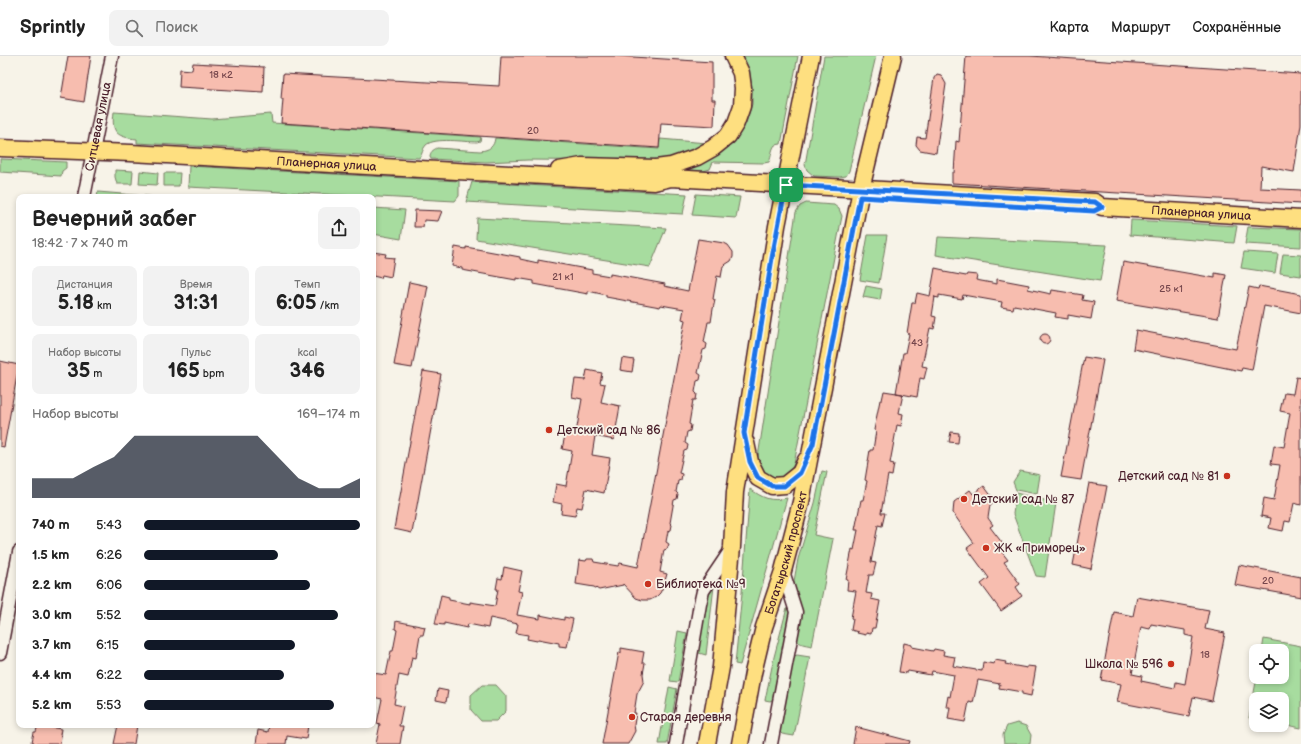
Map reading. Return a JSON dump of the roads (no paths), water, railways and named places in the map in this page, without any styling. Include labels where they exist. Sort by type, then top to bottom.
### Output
[{"type":"main road","points":[[526,175],[582,166],[656,168],[684,162],[713,148],[728,136],[736,123],[742,106],[743,88],[741,73],[733,56]]},
{"type":"main road","points":[[707,744],[721,667],[736,492],[744,433],[772,258],[811,56]]},
{"type":"main road","name":"Богатырский проспект","points":[[740,744],[753,673],[764,626],[783,572],[801,502],[860,193],[893,56]]},
{"type":"main road","name":"Планерная улица","points":[[0,148],[654,182],[670,188],[785,189],[860,193],[1094,211],[1102,207],[1301,219]]},
{"type":"main road","points":[[744,433],[750,462],[758,478],[772,486],[784,486],[800,473],[813,444]]},
{"type":"street","name":"Ситцевая улица","points":[[85,194],[112,56]]},
{"type":"street","points":[[676,744],[700,604],[704,591],[732,547]]},
{"type":"street","points":[[0,653],[16,568]]},
{"type":"street","points":[[771,744],[796,612],[783,572]]},
{"type":"place","name":"Детский сад № 86","points":[[549,430]]},
{"type":"place","name":"Детский сад № 81","points":[[1227,476]]},
{"type":"place","name":"Детский сад № 87","points":[[964,499]]},
{"type":"place","name":"ЖК «Приморец»","points":[[986,548]]},
{"type":"place","name":"Библиотека №9","points":[[648,584]]},
{"type":"place","name":"Школа № 596","points":[[1171,664]]},
{"type":"place","name":"Старая деревня","points":[[632,717]]}]
